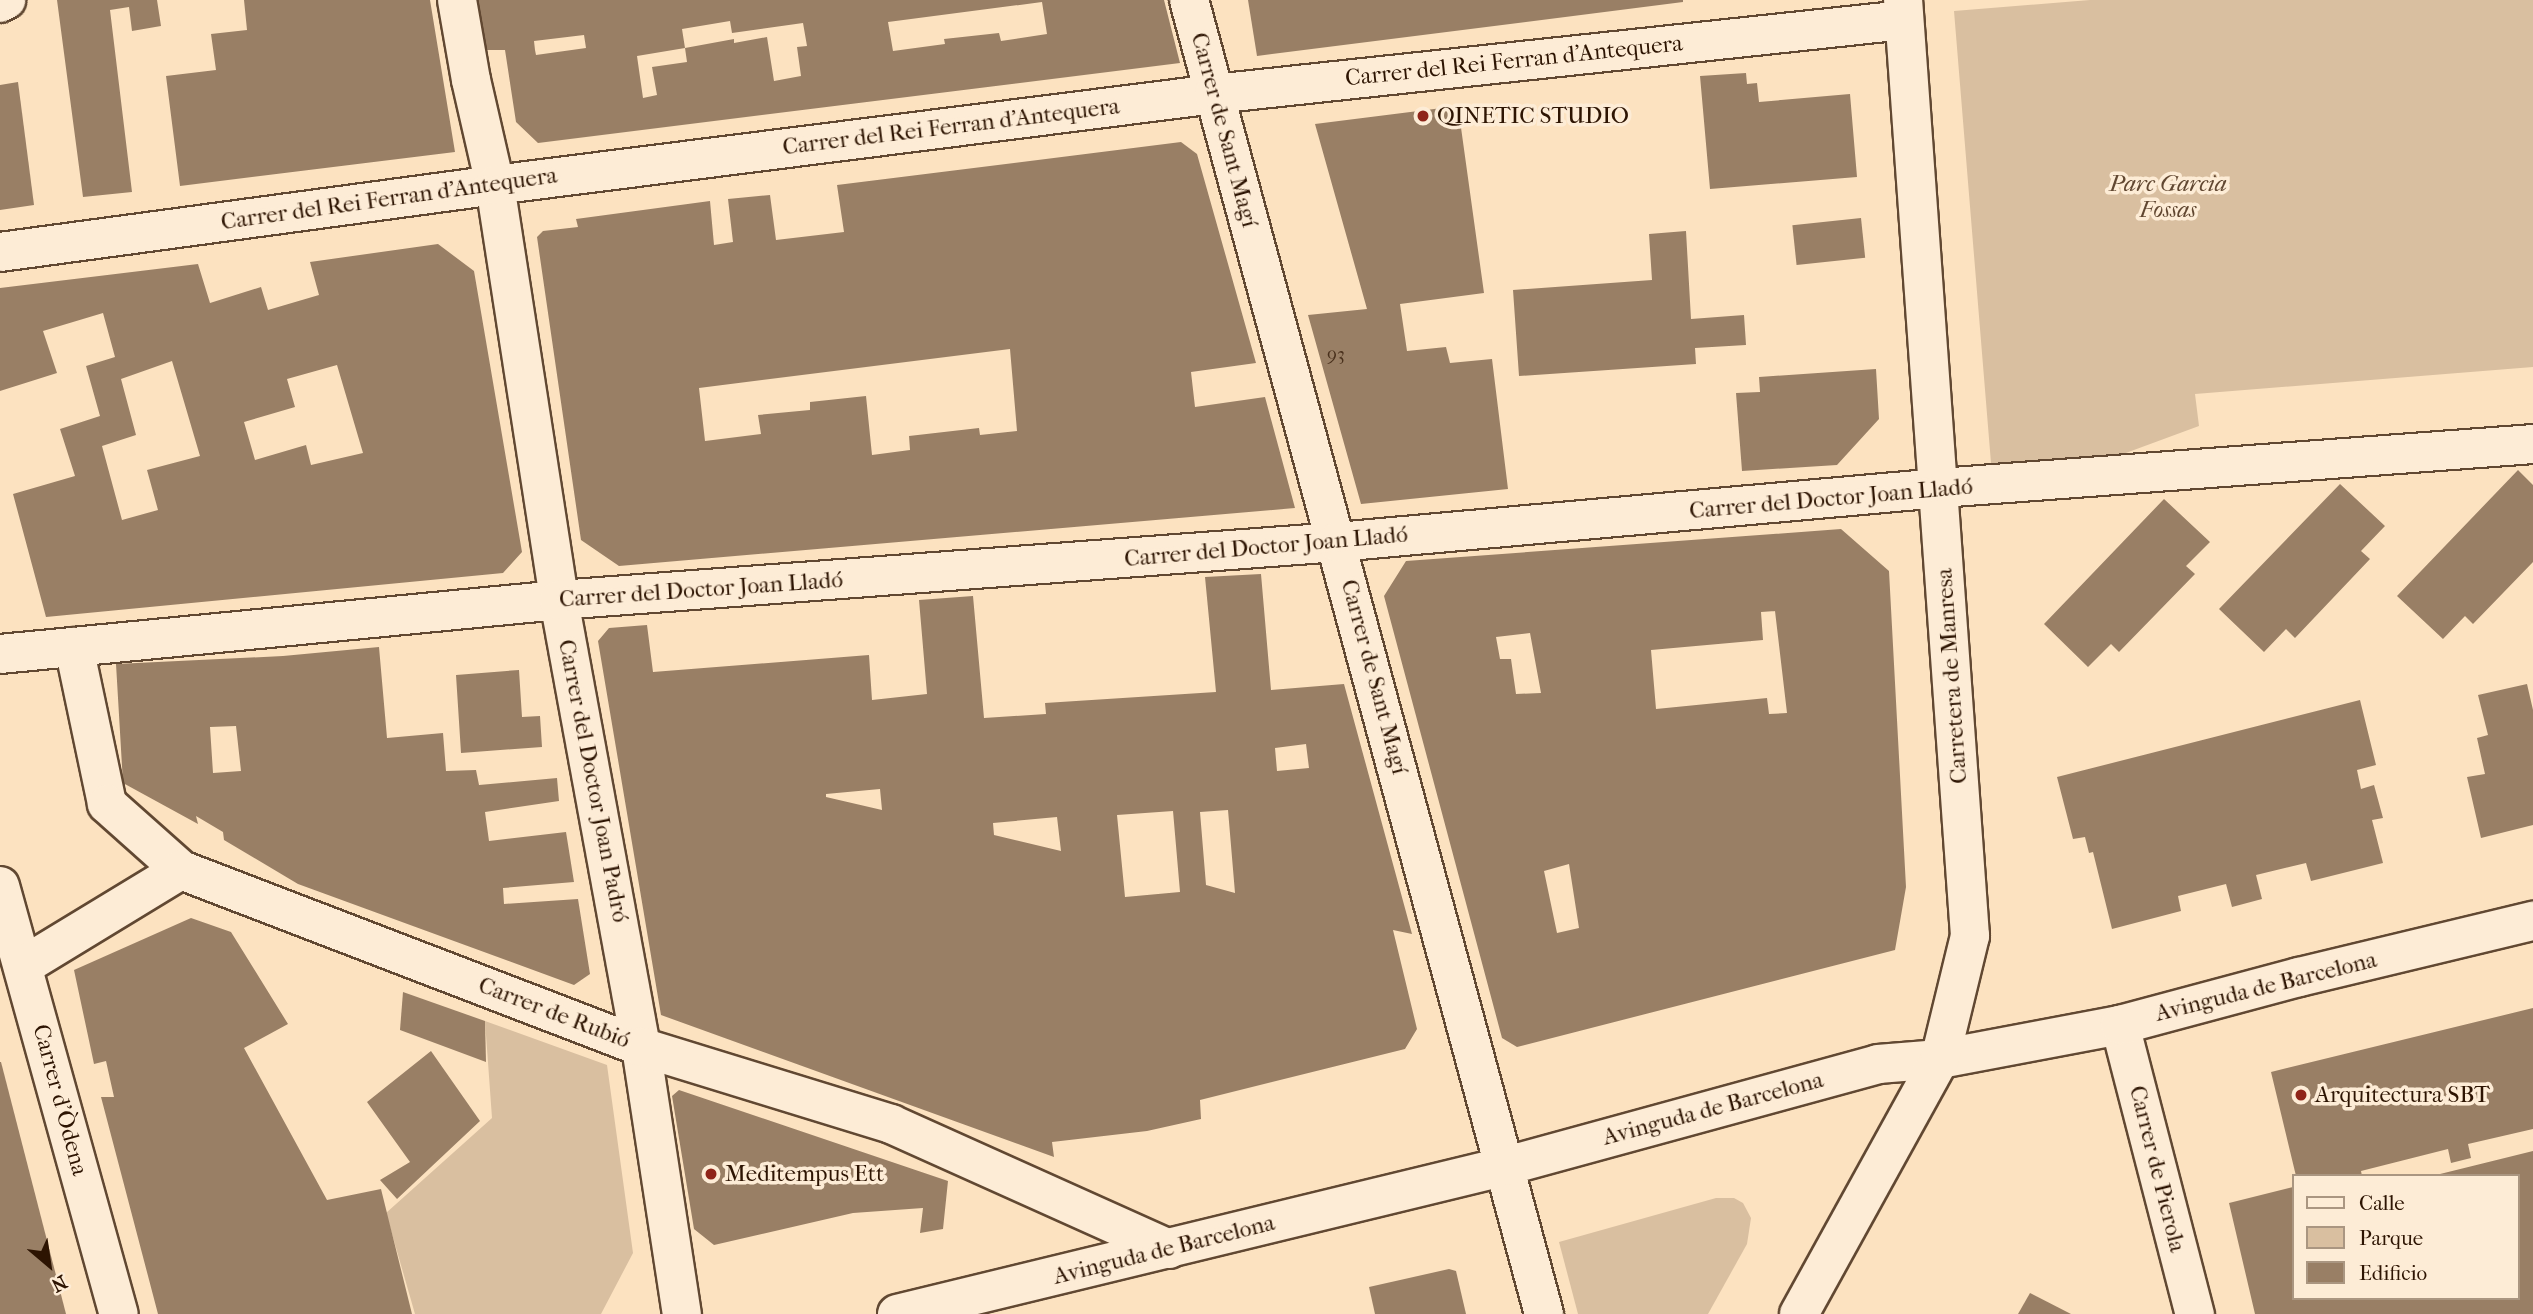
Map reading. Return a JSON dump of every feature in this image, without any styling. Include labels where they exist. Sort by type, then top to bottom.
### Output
[{"type":"street","points":[[0,3],[6,0]]},
{"type":"street","name":"Carrer del Doctor Joan Padró","points":[[457,0],[471,80],[495,185],[559,600],[641,1047],[682,1314]]},
{"type":"street","name":"Carrer de Sant Magí","points":[[1189,0],[1544,1314]]},
{"type":"street","name":"Carrer del Rei Ferran d'Antequera","points":[[0,252],[495,185],[1904,10]]},
{"type":"street","name":"Carretera de Manresa","points":[[1799,1314],[1940,1059],[1970,936],[1904,10]]},
{"type":"street","name":"Carrer del Doctor Joan Lladó","points":[[0,654],[559,600],[1337,542],[1940,488],[2533,444]]},
{"type":"street","name":"Carrer de Rubió","points":[[74,647],[107,804],[181,870],[641,1047],[891,1124],[1169,1249]]},
{"type":"street","points":[[23,966],[181,870]]},
{"type":"street","name":"Carrer d'Òdena","points":[[0,886],[119,1314]]},
{"type":"street","name":"Avinguda de Barcelona","points":[[897,1314],[1506,1166],[1878,1064],[1940,1059],[2120,1025],[2299,977],[2533,921]]},
{"type":"street","name":"Carrer de Pierola","points":[[2120,1025],[2195,1314]]},
{"type":"green space","name":"Parc Garcia Fossas","points":[[2090,0],[2533,0],[2533,367],[2195,394],[2199,426],[2096,464],[2027,469],[1991,463],[1954,11]]},
{"type":"green space","points":[[485,1021],[607,1065],[633,1253],[601,1314],[415,1314],[386,1213],[492,1118]]},
{"type":"green space","points":[[1716,1198],[1734,1198],[1743,1203],[1751,1218],[1747,1244],[1708,1314],[1578,1314],[1559,1242]]},
{"type":"building","points":[[57,0],[157,0],[161,26],[132,31],[129,7],[110,10],[132,192],[83,197]]},
{"type":"building","points":[[244,0],[430,0],[455,152],[180,186],[166,76],[216,70],[211,34],[247,30]]},
{"type":"building","points":[[476,0],[1164,0],[1180,63],[538,143],[516,122],[505,50],[484,50]],"holes":[[[1042,2],[1047,34],[1001,41],[999,33],[944,39],[945,44],[893,51],[888,22]],[[730,21],[732,33],[803,23],[807,46],[797,47],[801,76],[774,81],[767,37],[734,43],[734,39],[685,48],[682,29]],[[584,35],[586,48],[536,55],[534,41]],[[685,48],[687,62],[652,67],[657,95],[643,98],[637,56]]]},
{"type":"building","points":[[1248,0],[1683,0],[1683,2],[1257,56]]},
{"type":"building","points":[[1746,73],[1747,84],[1757,83],[1759,102],[1850,94],[1857,177],[1710,189],[1700,76]]},
{"type":"building","points":[[18,82],[34,205],[0,210],[0,85]]},
{"type":"building","points":[[1458,106],[1484,293],[1400,304],[1407,351],[1446,347],[1450,363],[1492,359],[1508,489],[1361,504],[1308,315],[1367,309],[1315,124]]},
{"type":"building","points":[[1181,142],[1197,154],[1256,363],[1191,372],[1195,407],[1265,397],[1295,508],[619,566],[581,540],[537,237],[543,231],[578,227],[576,219],[710,201],[714,245],[733,242],[728,199],[770,195],[776,240],[844,232],[837,185]],"holes":[[[1010,349],[1017,431],[980,435],[979,428],[909,436],[910,450],[872,455],[866,396],[810,402],[810,410],[758,415],[761,434],[705,441],[699,388]]]},
{"type":"building","points":[[1861,218],[1865,258],[1797,265],[1792,225]]},
{"type":"building","points":[[1686,231],[1691,319],[1744,315],[1746,345],[1695,348],[1696,364],[1519,376],[1513,290],[1652,280],[1649,234]]},
{"type":"building","points":[[438,244],[474,271],[522,552],[503,573],[46,617],[13,494],[75,476],[60,429],[100,416],[86,366],[115,357],[103,313],[43,331],[57,373],[0,391],[0,288],[198,264],[210,303],[261,287],[268,310],[319,295],[310,262]],"holes":[[[172,361],[200,456],[147,470],[158,510],[122,520],[102,446],[136,435],[121,379]],[[337,365],[363,453],[311,465],[306,445],[255,460],[244,422],[295,407],[287,379]]]},
{"type":"building","points":[[1876,369],[1879,419],[1837,465],[1742,471],[1736,393],[1760,392],[1759,377]]},
{"type":"building","points":[[2518,470],[2533,485],[2533,562],[2473,624],[2465,616],[2443,639],[2397,596]]},
{"type":"building","points":[[2340,484],[2385,526],[2361,551],[2370,559],[2295,638],[2286,629],[2264,652],[2219,609]]},
{"type":"building","points":[[2164,499],[2210,542],[2186,566],[2195,574],[2119,652],[2111,644],[2088,667],[2044,624]]},
{"type":"building","points":[[1841,529],[1889,571],[1906,887],[1895,950],[1517,1047],[1502,1038],[1384,596],[1406,561]],"holes":[[[1775,611],[1787,713],[1769,714],[1767,698],[1656,709],[1651,650],[1763,640],[1761,612]],[[1530,633],[1541,693],[1516,694],[1511,659],[1500,659],[1496,637]],[[1569,864],[1579,928],[1557,933],[1544,871]]]},
{"type":"building","points":[[1261,574],[1271,690],[1344,684],[1412,934],[1393,930],[1417,1029],[1405,1049],[1200,1100],[1201,1119],[1147,1131],[1052,1142],[1054,1157],[661,1015],[598,641],[609,628],[647,625],[653,672],[869,655],[872,700],[927,694],[919,600],[973,596],[984,718],[1046,714],[1045,703],[1216,692],[1205,577]],"holes":[[[1306,744],[1309,768],[1277,771],[1275,748]],[[880,789],[882,810],[826,797],[826,794]],[[1228,810],[1235,893],[1206,885],[1200,812]],[[1173,811],[1180,892],[1125,897],[1117,815]],[[1057,817],[1061,851],[994,835],[993,823]]]},
{"type":"building","points":[[379,647],[387,738],[443,733],[446,771],[476,770],[479,785],[557,778],[559,801],[485,812],[489,841],[566,832],[574,882],[503,888],[504,904],[578,899],[590,974],[574,985],[298,884],[224,840],[223,832],[196,816],[198,824],[123,783],[116,664],[283,656]],"holes":[[[236,726],[241,771],[213,773],[210,727]]]},
{"type":"building","points":[[519,670],[522,717],[540,716],[542,747],[461,753],[456,675]]},
{"type":"building","points":[[2527,684],[2533,710],[2533,825],[2481,838],[2467,777],[2485,774],[2477,738],[2488,735],[2478,695]]},
{"type":"building","points":[[2360,700],[2376,765],[2357,770],[2361,789],[2374,785],[2383,818],[2372,820],[2383,863],[2311,881],[2306,863],[2256,875],[2262,899],[2232,907],[2226,884],[2178,896],[2181,911],[2112,929],[2093,852],[2089,853],[2085,837],[2073,839],[2057,777]]},
{"type":"building","points":[[191,918],[231,932],[288,1024],[244,1048],[327,1200],[381,1189],[412,1314],[158,1314],[101,1097],[114,1097],[106,1061],[94,1064],[74,970]]},
{"type":"building","points":[[403,992],[485,1021],[486,1062],[400,1030]]},
{"type":"building","points":[[2533,1008],[2533,1129],[2468,1144],[2471,1158],[2451,1163],[2448,1149],[2361,1171],[2362,1174],[2296,1174],[2271,1072]]},
{"type":"building","points":[[431,1051],[480,1121],[397,1199],[380,1180],[410,1162],[367,1102]]},
{"type":"building","points":[[1,1062],[66,1314],[0,1314]]},
{"type":"building","points":[[679,1090],[948,1181],[943,1229],[920,1233],[923,1208],[853,1213],[714,1245],[694,1229],[672,1096]]},
{"type":"building","points":[[2533,1151],[2533,1314],[2255,1314],[2229,1203],[2292,1187],[2292,1300],[2519,1300],[2519,1174],[2440,1174]]},
{"type":"building","points":[[1449,1269],[1456,1271],[1466,1314],[1375,1314],[1369,1287]]},
{"type":"building","points":[[2030,1293],[2071,1314],[2018,1314]]},
{"type":"place","name":"QINETIC STUDIO","points":[[1423,116]]},
{"type":"place","name":"Arquitectura SBT","points":[[2301,1095]]},
{"type":"place","name":"Meditempus Ett","points":[[711,1174]]}]
